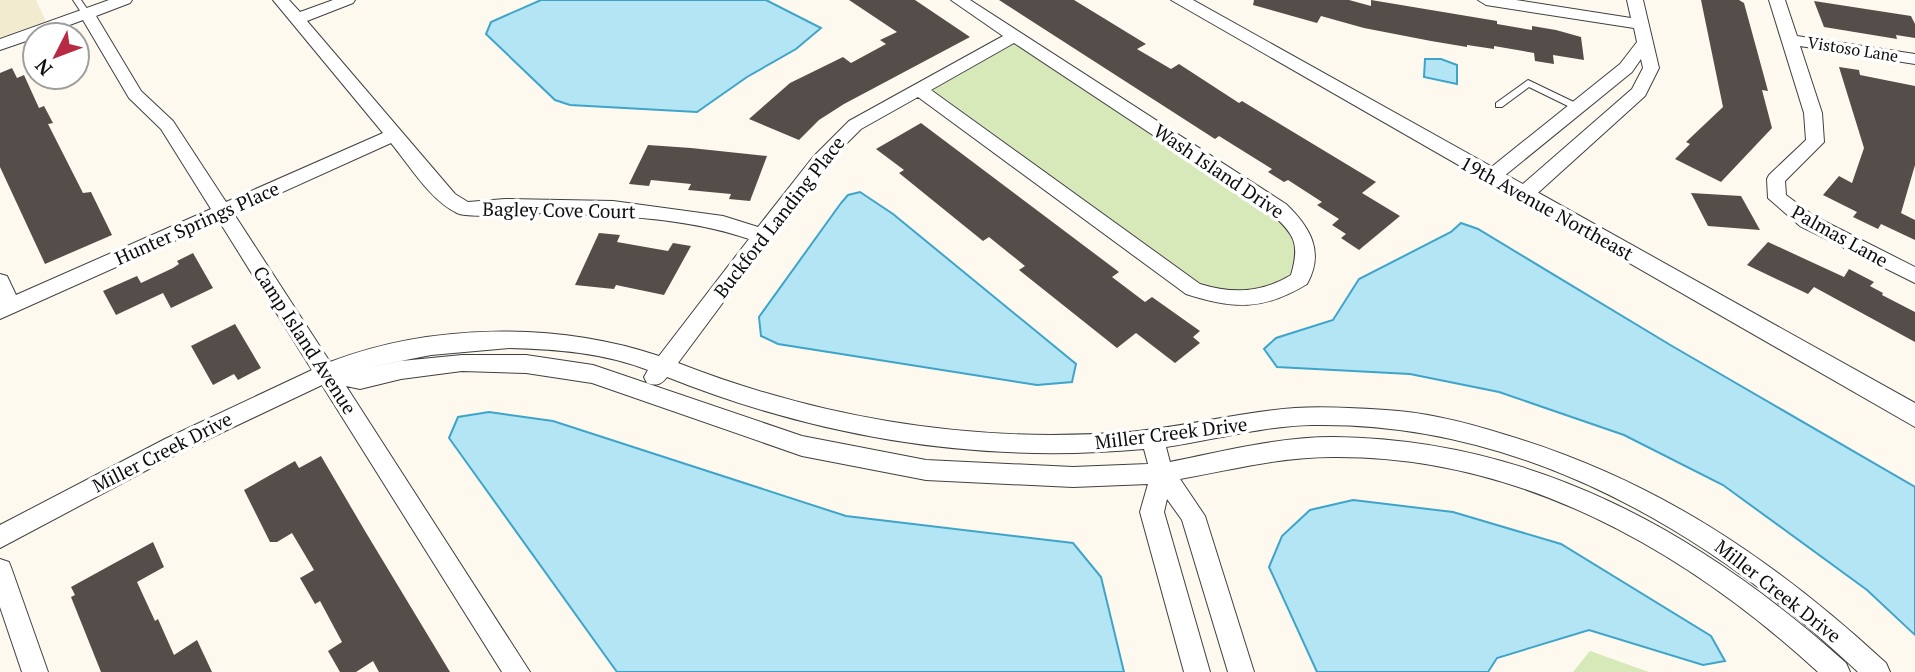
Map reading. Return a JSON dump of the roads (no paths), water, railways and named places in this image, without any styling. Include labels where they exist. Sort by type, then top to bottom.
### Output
[{"type":"street","points":[[0,45],[82,7],[124,0]]},
{"type":"street","name":"Bagley Cove Court","points":[[281,0],[448,200],[465,209],[505,206],[613,208],[723,223],[762,236]]},
{"type":"street","points":[[298,19],[348,0]]},
{"type":"street","name":"Wash Island Drive","points":[[919,90],[1193,289],[1223,299],[1256,299],[1279,293],[1300,279],[1307,256],[1301,229],[1279,209],[959,0]]},
{"type":"street","name":"19th Avenue Northeast","points":[[1180,0],[1915,416]]},
{"type":"street","points":[[1486,0],[1639,24]]},
{"type":"street","points":[[1523,195],[1559,160],[1639,92],[1651,68],[1635,0]]},
{"type":"street","name":"Palmas Lane","points":[[1777,0],[1813,113],[1815,142],[1776,179],[1777,198],[1807,221],[1915,276]]},
{"type":"street","name":"Camp Island Avenue","points":[[82,7],[135,93],[166,125],[223,212],[517,672]]},
{"type":"street","name":"Buckford Landing Place","points":[[645,391],[841,136],[855,125],[1015,36]]},
{"type":"street","name":"Vistoso Lane","points":[[1790,40],[1915,59]]},
{"type":"street","points":[[1491,177],[1626,68],[1644,43]]},
{"type":"street","points":[[1577,107],[1605,121]]},
{"type":"street","points":[[1560,122],[1587,136]]},
{"type":"street","name":"Hunter Springs Place","points":[[5,309],[394,135]]},
{"type":"street","points":[[0,281],[5,309]]},
{"type":"street","name":"Miller Creek Drive","points":[[0,537],[228,417],[357,360],[473,342],[523,340],[619,352],[664,366],[732,393],[834,421],[922,437],[1050,444],[1152,439],[1311,416],[1367,417],[1429,425],[1534,451],[1586,472],[1666,512],[1743,559],[1877,672]]},
{"type":"street","name":"Miller Creek Drive","points":[[327,374],[360,380],[401,370],[462,363],[526,364],[593,374],[802,446],[926,470],[1073,477],[1163,473],[1276,451],[1332,447],[1414,452],[1483,465],[1551,486],[1630,522],[1726,580],[1783,623],[1837,672]]},
{"type":"street","points":[[1152,439],[1163,473],[1193,516],[1241,672]]},
{"type":"street","name":"Miller Creek Drive","points":[[1163,473],[1152,512],[1197,672]]},
{"type":"street","points":[[0,569],[35,672]]},
{"type":"lane","points":[[1499,105],[1528,83],[1577,107]]},
{"type":"water","points":[[541,0],[766,0],[821,28],[796,49],[747,77],[697,112],[570,105],[555,100],[486,34],[491,22]]},
{"type":"water","points":[[1425,59],[1441,59],[1457,65],[1457,84],[1424,77]]},
{"type":"water","points":[[860,192],[893,214],[1076,364],[1072,382],[1037,385],[778,344],[761,336],[759,317],[841,203],[848,195]]},
{"type":"water","points":[[1461,223],[1478,229],[1672,346],[1915,487],[1915,635],[1867,590],[1723,485],[1624,435],[1499,392],[1410,374],[1277,367],[1264,349],[1276,338],[1333,320],[1359,279],[1451,232]]},
{"type":"water","points":[[489,412],[553,421],[846,516],[1073,543],[1101,577],[1124,672],[617,672],[449,438],[458,417]]},
{"type":"water","points":[[1353,500],[1453,512],[1561,544],[1711,636],[1725,661],[1703,665],[1589,630],[1497,658],[1488,672],[1317,672],[1269,567],[1282,536],[1310,510]]}]
